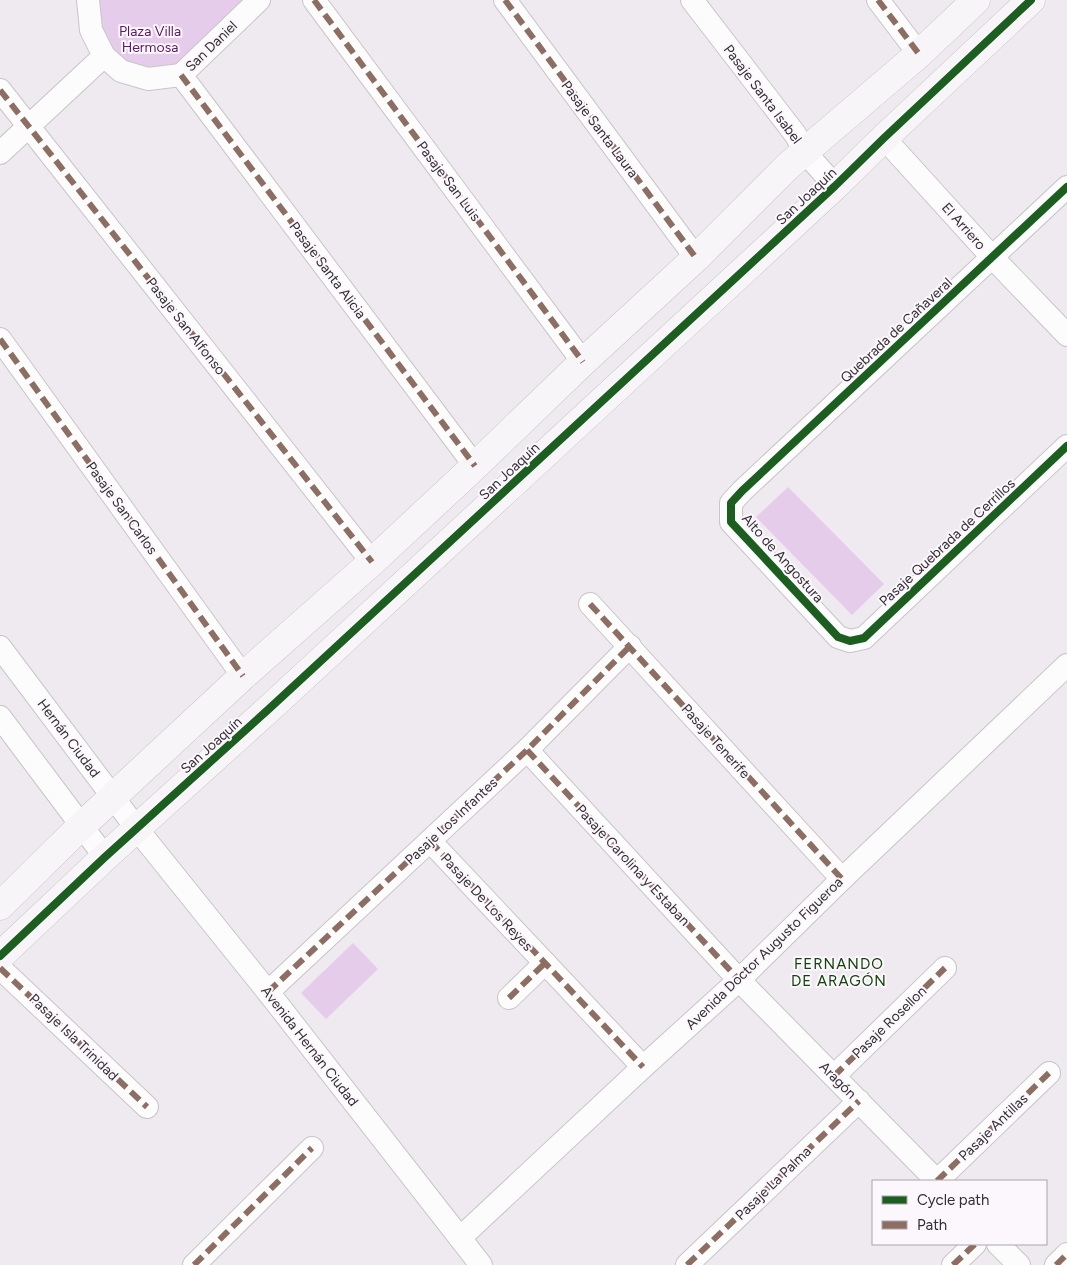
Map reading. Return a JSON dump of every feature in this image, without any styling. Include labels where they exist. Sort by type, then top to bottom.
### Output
[{"type":"street","name":"San Daniel","points":[[88,0],[90,30],[104,56],[121,71],[148,79],[181,74],[259,0]]},
{"type":"street","name":"Pasaje San Luis","points":[[314,0],[583,362]]},
{"type":"street","name":"Pasaje Santa Laura","points":[[505,0],[696,258]]},
{"type":"street","name":"Pasaje Santa Isabel","points":[[692,0],[795,134],[806,152],[835,186]]},
{"type":"street","points":[[878,0],[918,54]]},
{"type":"street","name":"San Joaquín","points":[[0,906],[82,826],[243,676],[372,562],[475,466],[583,362],[696,258],[788,166],[918,54],[976,0]]},
{"type":"street","name":"San Joaquín","points":[[0,956],[105,857],[835,186],[1031,0]]},
{"type":"street","points":[[0,153],[104,56]]},
{"type":"street","name":"Pasaje Santa Alicia","points":[[181,74],[475,466]]},
{"type":"street","name":"Pasaje San Alfonso","points":[[0,90],[372,562]]},
{"type":"street","name":"El Arriero","points":[[884,138],[1067,336]]},
{"type":"street","name":"Quebrada de Cañaveral","points":[[742,491],[1067,187]]},
{"type":"street","name":"Pasaje San Carlos","points":[[0,339],[243,676]]},
{"type":"street","name":"Pasaje Quebrada de Cerrillos","points":[[838,637],[850,640],[864,638],[1067,446]]},
{"type":"street","name":"Alto de Angostura","points":[[742,491],[731,503],[731,522],[838,637]]},
{"type":"street","name":"Pasaje Tenerife","points":[[590,604],[842,879]]},
{"type":"street","name":"Pasaje Los Infantes","points":[[268,992],[527,750],[630,646]]},
{"type":"street","name":"Hernán Ciudad","points":[[0,647],[137,829]]},
{"type":"street","name":"Avenida Doctor Augusto Figueroa","points":[[460,1238],[643,1066],[739,980],[842,879],[1067,665]]},
{"type":"street","points":[[0,717],[105,857]]},
{"type":"street","name":"Pasaje Carolina y Estaban","points":[[527,750],[739,980]]},
{"type":"street","name":"Avenida Hernán Ciudad","points":[[137,829],[268,992],[481,1265]]},
{"type":"street","name":"Pasaje De Los Reyes","points":[[430,842],[643,1066]]},
{"type":"street","points":[[509,998],[545,963]]},
{"type":"street","name":"Pasaje Isla Trinidad","points":[[0,968],[147,1108]]},
{"type":"street","name":"Pasaje Rosellon","points":[[834,1076],[945,968]]},
{"type":"street","name":"Aragón","points":[[739,980],[936,1180]]},
{"type":"street","name":"Pasaje Antillas","points":[[938,1180],[1049,1073]]},
{"type":"street","name":"Pasaje La Palma","points":[[687,1265],[858,1101]]},
{"type":"street","points":[[194,1265],[312,1148]]},
{"type":"street","points":[[953,1265],[974,1245]]},
{"type":"street","points":[[999,1245],[1019,1265]]},
{"type":"street","points":[[1056,1265],[1067,1254]]},
{"type":"green space","name":"Plaza Villa Hermosa","points":[[88,0],[259,0],[181,75],[121,71]]},
{"type":"green space","points":[[788,487],[884,584],[852,615],[756,517]]},
{"type":"green space","points":[[353,943],[378,969],[326,1019],[301,993]]},
{"type":"marked path","points":[[314,0],[583,362]]},
{"type":"marked path","points":[[505,0],[696,258]]},
{"type":"marked path","points":[[878,0],[919,54]]},
{"type":"marked path","points":[[181,75],[475,466]]},
{"type":"marked path","points":[[0,90],[372,562]]},
{"type":"marked path","points":[[0,339],[243,676]]},
{"type":"marked path","points":[[590,604],[842,879]]},
{"type":"marked path","points":[[268,992],[527,750],[630,646]]},
{"type":"marked path","points":[[527,750],[739,980]]},
{"type":"marked path","points":[[430,841],[643,1067]]},
{"type":"marked path","points":[[509,998],[545,963]]},
{"type":"marked path","points":[[0,968],[147,1107]]},
{"type":"marked path","points":[[834,1076],[945,968]]},
{"type":"marked path","points":[[938,1180],[1049,1073]]},
{"type":"marked path","points":[[687,1265],[859,1101]]},
{"type":"marked path","points":[[194,1265],[312,1148]]},
{"type":"marked path","points":[[953,1265],[974,1245]]},
{"type":"marked path","points":[[1056,1265],[1067,1254]]},
{"type":"cycle path","points":[[0,956],[105,857],[271,707],[835,186],[1031,0]]},
{"type":"cycle path","points":[[1067,187],[742,491],[731,503],[731,522],[838,637],[850,641],[864,638],[1067,446]]},
{"type":"district","name":"FERNANDO DE ARAGÓN","points":[[839,972]]}]
